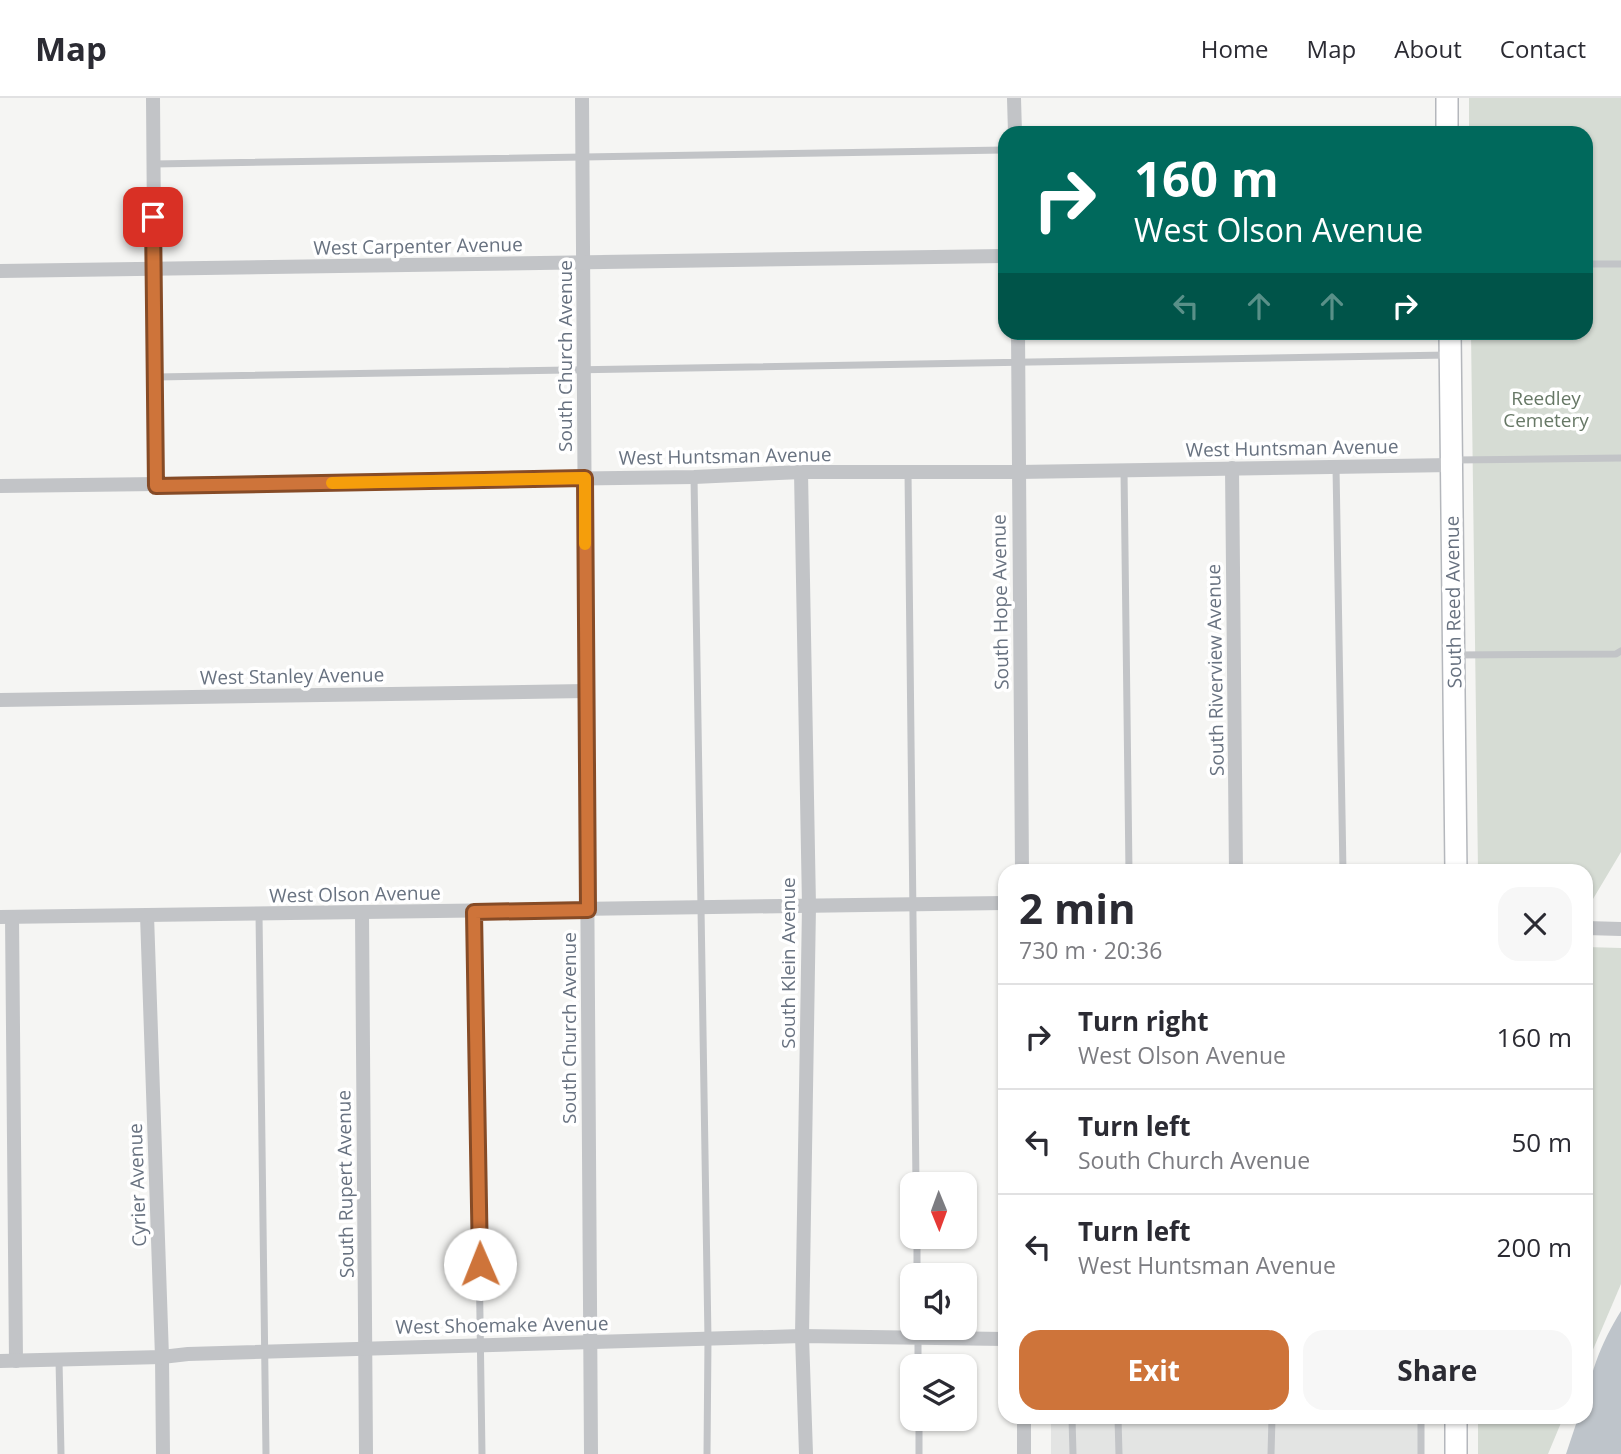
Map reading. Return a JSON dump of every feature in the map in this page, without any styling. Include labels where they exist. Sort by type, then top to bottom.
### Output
[{"type":"street","points":[[153,98],[156,486]]},
{"type":"street","name":"South Church Avenue","points":[[582,98],[588,1343],[591,1454]]},
{"type":"street","points":[[1014,98],[1015,126]]},
{"type":"street","points":[[1447,98],[1447,126]]},
{"type":"street","name":"West Carpenter Avenue","points":[[0,271],[998,256]]},
{"type":"street","name":"South Hope Avenue","points":[[1018,340],[1022,864]]},
{"type":"street","name":"South Reed Avenue","points":[[1450,340],[1457,864]]},
{"type":"street","name":"West Huntsman Avenue","points":[[0,486],[156,486],[694,477],[801,472],[1018,472],[1451,463]]},
{"type":"street","name":"South Riverview Avenue","points":[[1232,468],[1236,864]]},
{"type":"street","name":"South Klein Avenue","points":[[801,472],[809,906],[802,1336],[806,1454]]},
{"type":"street","name":"West Stanley Avenue","points":[[0,700],[586,691]]},
{"type":"street","name":"West Olson Avenue","points":[[6,917],[998,903]]},
{"type":"street","name":"South Rupert Avenue","points":[[362,914],[366,1454]]},
{"type":"street","name":"Cyrier Avenue","points":[[147,915],[163,1454]]},
{"type":"street","points":[[6,917],[16,1361]]},
{"type":"street","points":[[1593,928],[1621,929]]},
{"type":"street","name":"West Shoemake Avenue","points":[[0,1361],[900,1333]]},
{"type":"street","name":"West Shoemake Avenue","points":[[977,1337],[998,1339]]},
{"type":"street","points":[[1024,1424],[1024,1454]]},
{"type":"street","points":[[1456,1424],[1456,1454]]},
{"type":"lane","points":[[153,164],[998,150]]},
{"type":"lane","points":[[1593,264],[1621,264]]},
{"type":"lane","points":[[154,377],[1018,360],[1450,355]]},
{"type":"lane","points":[[1451,463],[1621,458]]},
{"type":"lane","points":[[1336,466],[1343,864]]},
{"type":"lane","points":[[1124,470],[1129,864]]},
{"type":"lane","points":[[908,472],[916,1172]]},
{"type":"lane","points":[[694,477],[708,1339],[707,1454]]},
{"type":"lane","points":[[1454,655],[1616,654],[1621,651]]},
{"type":"lane","points":[[474,912],[482,1454]]},
{"type":"lane","points":[[259,915],[266,1454]]},
{"type":"lane","points":[[59,1360],[61,1454]]},
{"type":"lane","points":[[1072,1424],[1073,1454]]},
{"type":"lane","points":[[1118,1424],[1119,1454]]},
{"type":"lane","points":[[1271,1454],[1272,1424]]},
{"type":"lane","points":[[1421,1424],[1421,1454]]},
{"type":"lane","points":[[919,1431],[919,1454]]},
{"type":"shaded area","points":[[1621,1311],[1621,1454],[1566,1454],[1576,1424],[1593,1424],[1593,1372],[1607,1336]]},
{"type":"shaded area","points":[[1051,1424],[1421,1424],[1422,1454],[1051,1454]]},
{"type":"green space","name":"Reedley Cemetery","points":[[1469,98],[1621,98],[1621,852],[1593,899],[1593,864],[1478,864],[1471,340],[1593,340],[1593,126],[1469,126]]},
{"type":"green space","points":[[1593,947],[1621,948],[1621,1284],[1593,1350]]},
{"type":"green space","points":[[1478,1424],[1560,1424],[1548,1454],[1478,1454]]},
{"type":"slow traffic","points":[[332,483],[585,478],[585,544]]},
{"type":"route","points":[[153,217],[156,486],[585,478],[588,910],[474,912],[480,1264]]}]
